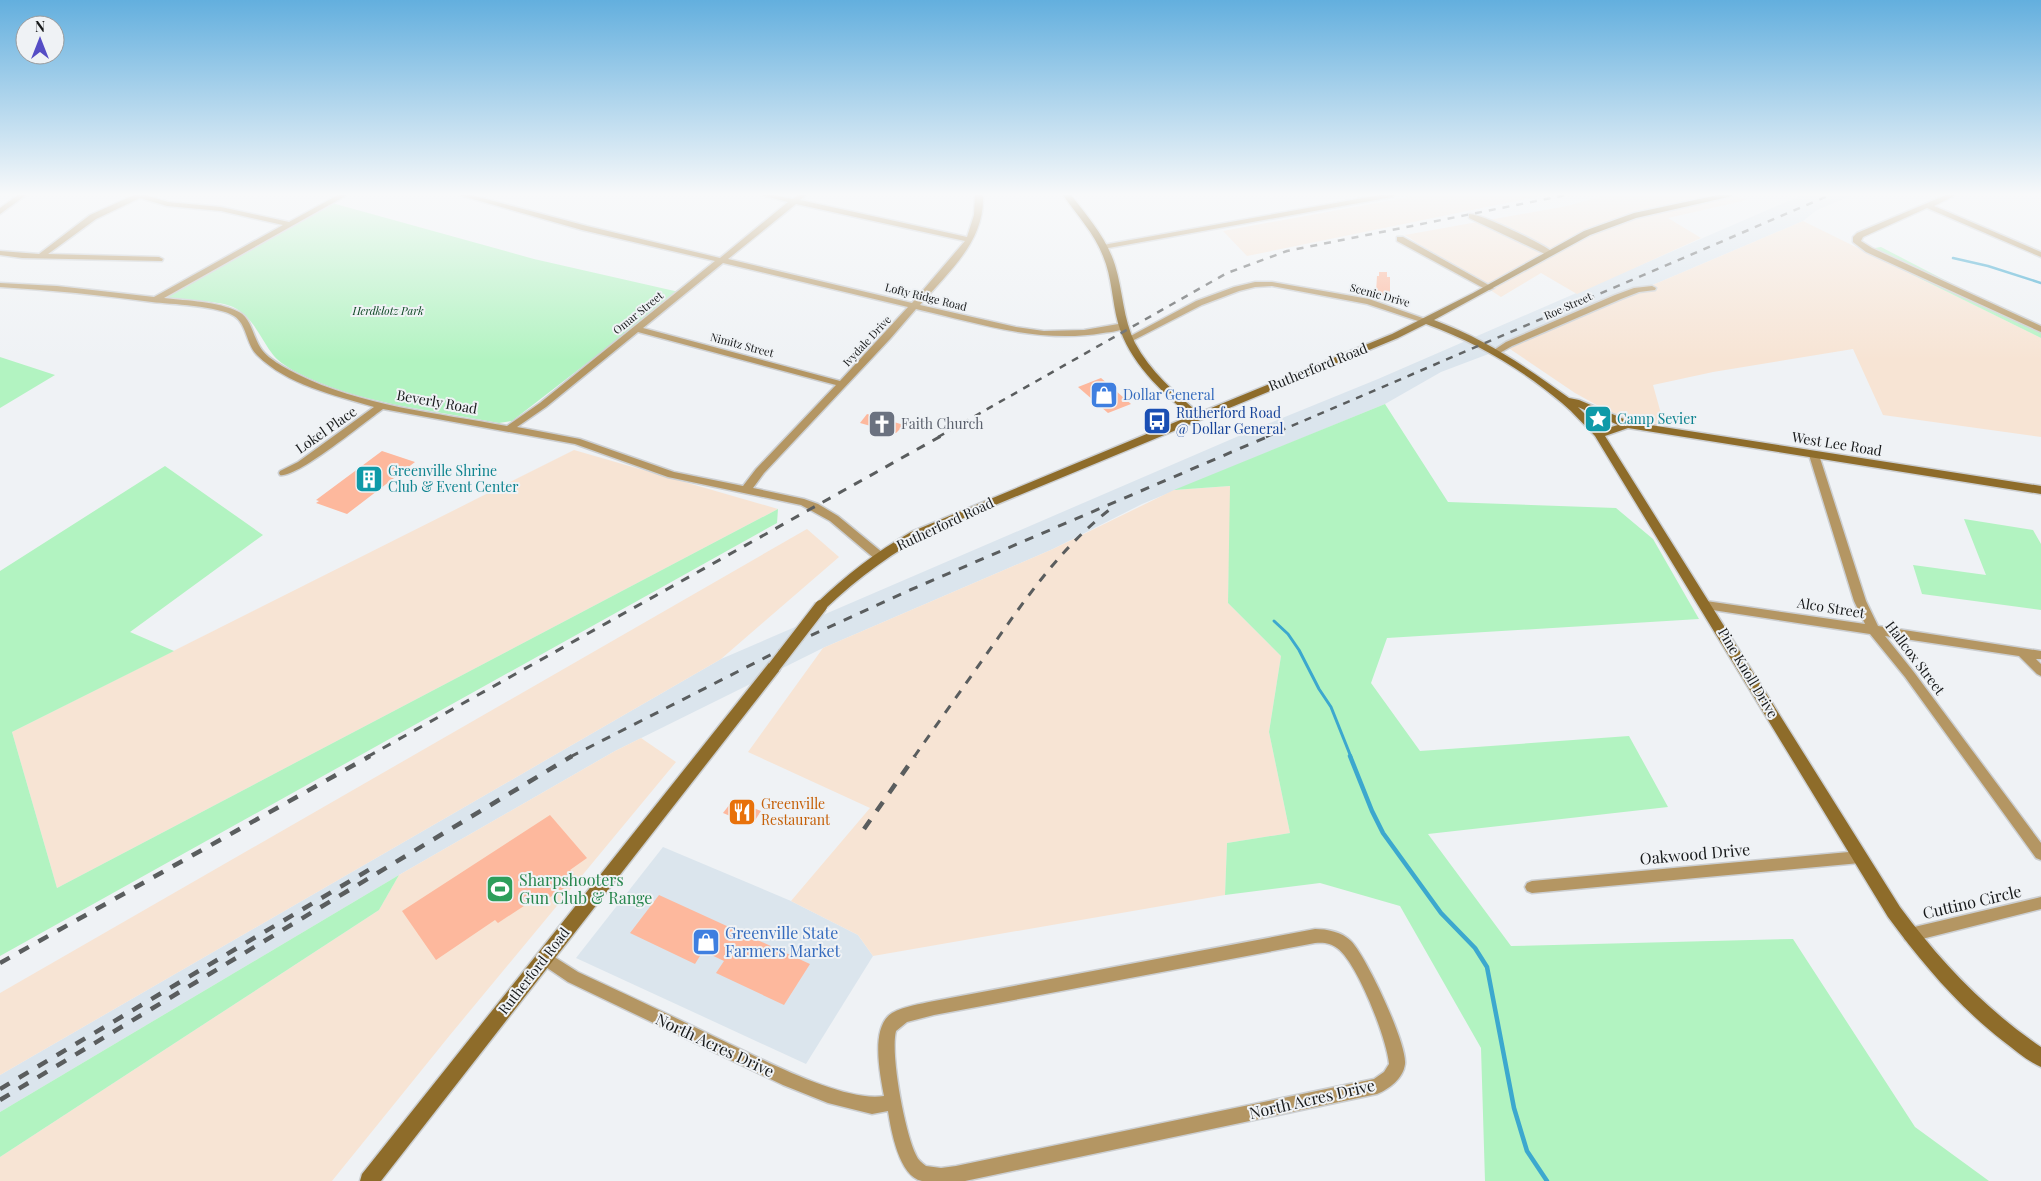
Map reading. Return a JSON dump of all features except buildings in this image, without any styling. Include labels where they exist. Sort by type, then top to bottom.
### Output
[{"type":"street","points":[[41,256],[49,250]]},
{"type":"street","points":[[154,300],[242,250]]},
{"type":"street","name":"Lofty Ridge Road","points":[[680,250],[1016,330],[1044,334],[1083,334],[1124,326]]},
{"type":"street","name":"Omar Street","points":[[510,428],[734,250]]},
{"type":"street","name":"Ivydale Drive","points":[[746,490],[760,471],[915,306],[962,250]]},
{"type":"street","points":[[1104,250],[1109,262],[1124,326],[1137,354],[1149,369],[1197,417]]},
{"type":"street","points":[[1419,250],[1490,288]]},
{"type":"street","points":[[1544,250],[1550,253]]},
{"type":"street","name":"Rutherford Road","points":[[369,1181],[821,606],[851,576],[899,543],[931,527],[1427,321],[1490,288],[1555,250]]},
{"type":"street","points":[[1869,250],[2041,329]]},
{"type":"street","points":[[0,253],[159,259]]},
{"type":"street","name":"Scenic Drive","points":[[1129,339],[1229,290],[1257,283],[1272,284],[1369,302],[1427,321]]},
{"type":"street","name":"Beverly Road","points":[[0,285],[29,286],[210,306],[230,311],[237,314],[248,328],[256,349],[273,364],[323,389],[382,406],[577,441],[672,474],[790,498],[816,506],[879,556]]},
{"type":"street","name":"Roe Street","points":[[1495,352],[1509,344],[1618,297],[1637,290],[1652,288]]},
{"type":"street","name":"Pine Knoll Drive","points":[[1427,321],[1462,334],[1495,352],[1535,378],[1566,401],[1599,434],[1910,935],[1927,957],[1976,1008],[2004,1032],[2041,1058]]},
{"type":"street","name":"Nimitz Street","points":[[637,329],[841,384]]},
{"type":"street","name":"West Lee Road","points":[[1566,401],[1575,402],[1628,425],[2041,490]]},
{"type":"street","name":"Lokel Place","points":[[284,473],[302,464],[382,406]]},
{"type":"street","name":"West Lee Road","points":[[1599,434],[1628,425]]},
{"type":"street","name":"Hallcox Street","points":[[1814,455],[1860,602],[1873,629],[1909,674],[2041,854]]},
{"type":"street","name":"Alco Street","points":[[1706,605],[2041,654]]},
{"type":"street","points":[[2022,652],[2041,671]]},
{"type":"street","name":"Oakwood Drive","points":[[1532,887],[1860,857]]},
{"type":"street","name":"Cuttino Circle","points":[[1910,935],[2041,903]]},
{"type":"street","name":"North Acres Drive","points":[[1315,936],[1334,938],[1343,943],[1352,952],[1377,1004],[1397,1058],[1397,1064],[1390,1078],[1377,1086],[1363,1090],[946,1175],[926,1174],[910,1163],[903,1143],[895,1102],[885,1041],[890,1027],[899,1018],[934,1008],[1315,936]]},
{"type":"street","name":"North Acres Drive","points":[[545,958],[573,977],[783,1077],[828,1095],[872,1106],[895,1102]]},
{"type":"shaded area","points":[[1241,250],[1276,250],[1247,256]]},
{"type":"shaded area","points":[[1428,250],[1674,250],[1577,294],[1541,273],[1501,297]]},
{"type":"shaded area","points":[[1675,250],[1735,250],[1507,347],[1441,372],[1385,404],[1142,504],[1053,549],[823,648],[615,751],[399,875],[0,1112],[0,1075],[721,659],[1255,429],[1378,379]]},
{"type":"shaded area","points":[[1735,250],[1862,250],[2041,338],[2041,437],[1883,415],[1853,349],[1713,372],[1653,385],[1665,428],[1613,414],[1575,393],[1507,347]]},
{"type":"shaded area","points":[[574,450],[778,509],[57,888],[12,732]]},
{"type":"shaded area","points":[[1231,486],[1228,603],[1281,656],[1269,732],[1290,833],[1227,843],[1225,895],[873,956],[858,935],[791,901],[870,808],[748,752],[823,648],[1053,549],[1174,490]]},
{"type":"shaded area","points":[[807,529],[839,557],[721,659],[0,1075],[0,993]]},
{"type":"shaded area","points":[[641,738],[676,762],[332,1181],[0,1181],[0,1157],[379,910],[399,875]]},
{"type":"shaded area","points":[[663,847],[791,901],[858,935],[873,956],[806,1064],[576,958]]},
{"type":"green space","name":"Herdklotz Park","points":[[247,250],[502,250],[679,292],[512,421],[499,423],[396,405],[344,392],[320,383],[287,367],[274,356],[252,323],[233,307],[220,303],[165,296]]},
{"type":"green space","points":[[1862,250],[1887,250],[2041,330],[2041,338]]},
{"type":"green space","points":[[0,357],[55,375],[0,408]]},
{"type":"green space","points":[[1385,404],[1448,502],[1616,508],[1653,539],[1699,619],[1387,638],[1371,683],[1420,751],[1629,736],[1668,807],[1428,834],[1511,946],[1793,939],[1915,1127],[1989,1181],[1485,1181],[1481,1048],[1400,906],[1320,883],[1225,895],[1227,843],[1290,833],[1269,732],[1281,656],[1228,603],[1230,486],[1174,490]]},
{"type":"green space","points":[[165,466],[263,535],[130,632],[174,651],[12,732],[57,888],[778,509],[777,523],[0,956],[0,571]]},
{"type":"green space","points":[[1964,519],[2033,530],[2041,544],[2041,610],[1922,594],[1913,565],[1986,575]]},
{"type":"green space","points":[[399,875],[379,910],[0,1157],[0,1112]]},
{"type":"waterway","points":[[1953,258],[1988,266],[2041,283]]},
{"type":"waterway","points":[[1274,621],[1288,634],[1299,650],[1319,689],[1331,707],[1351,757]]},
{"type":"waterway","points":[[1350,756],[1383,833],[1441,913],[1475,948],[1487,967],[1514,1108],[1527,1151],[1547,1181]]},
{"type":"railway","points":[[938,437],[1227,273],[1291,250]]},
{"type":"railway","points":[[1266,437],[1702,250]]},
{"type":"railway","points":[[367,757],[941,436]]},
{"type":"railway","points":[[570,757],[792,644],[910,590],[1269,436]]},
{"type":"railway","points":[[914,757],[1020,607],[1048,571],[1078,537],[1113,507]]},
{"type":"railway","points":[[0,963],[370,756]]},
{"type":"railway","points":[[0,1100],[572,756]]},
{"type":"railway","points":[[864,829],[915,756]]},
{"type":"railway","points":[[0,1089],[372,868]]},
{"type":"place","name":"Dollar General","points":[[1104,395]]},
{"type":"place","name":"Camp Sevier","points":[[1598,419]]},
{"type":"place","name":"Rutherford Road @ Dollar General","points":[[1157,421]]},
{"type":"place","name":"Faith Church","points":[[882,424]]},
{"type":"place","name":"Greenville Shrine Club & Event Center","points":[[369,479]]},
{"type":"place","name":"Greenville Restaurant","points":[[742,812]]},
{"type":"place","name":"Sharpshooters Gun Club & Range","points":[[500,889]]},
{"type":"place","name":"Greenville State Farmers Market","points":[[706,942]]}]
